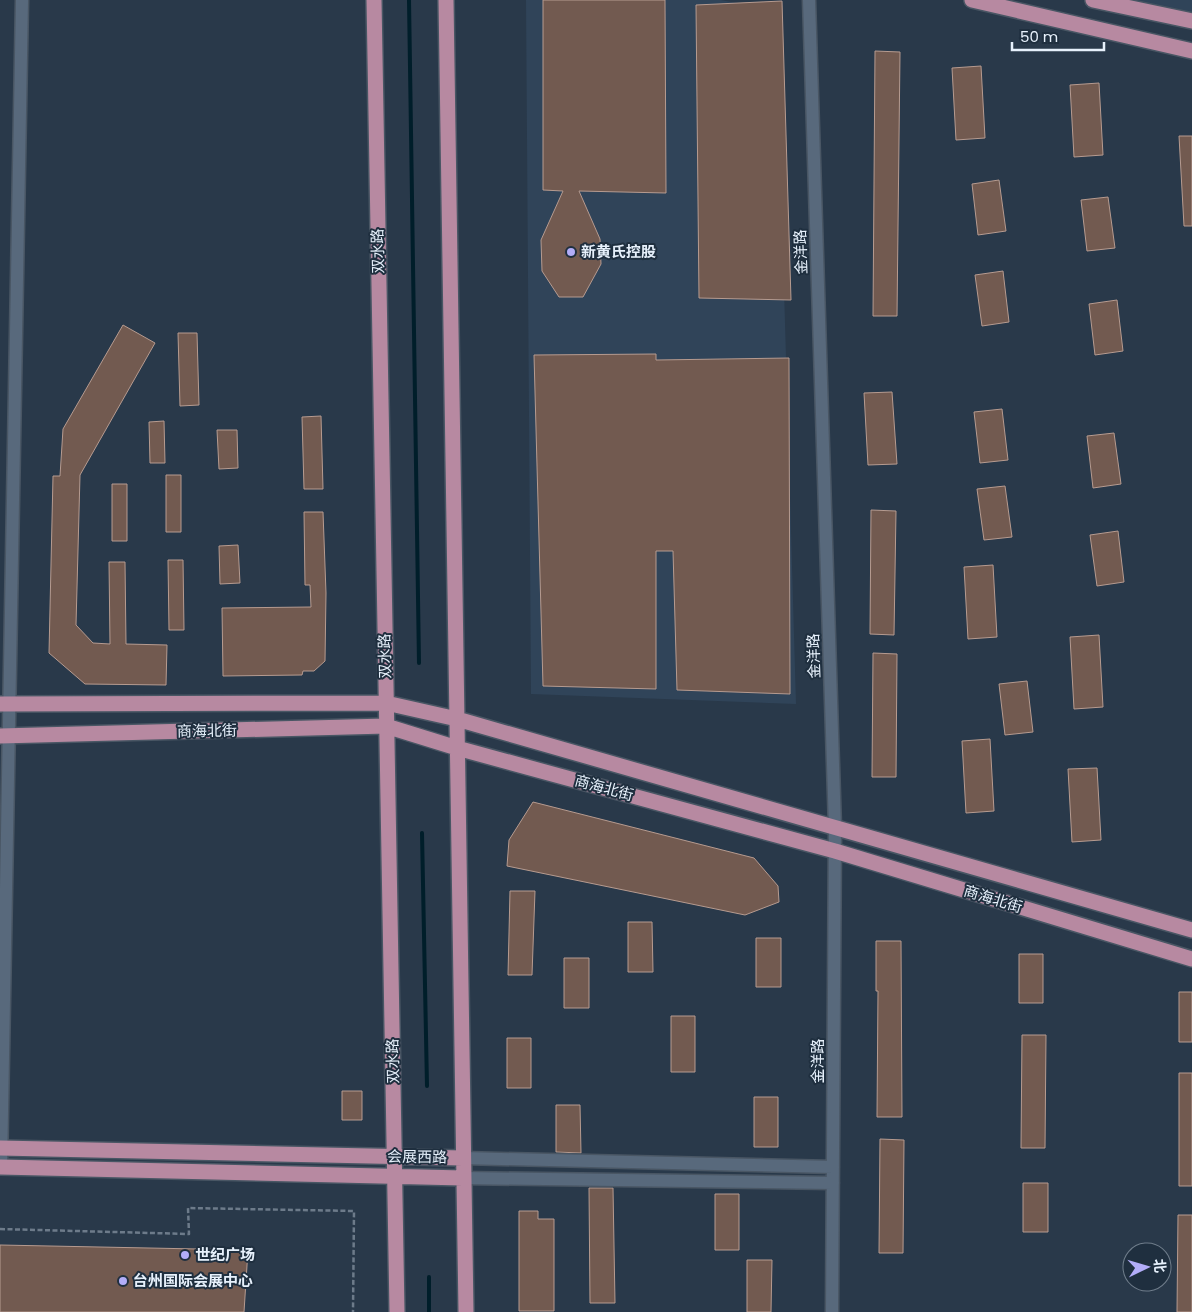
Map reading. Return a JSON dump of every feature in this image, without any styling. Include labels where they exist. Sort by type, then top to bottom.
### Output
[{"type":"main road","name":"双水路","points":[[374,0],[397,1312]]},
{"type":"main road","points":[[446,0],[462,1158],[466,1312]]},
{"type":"main road","points":[[972,0],[1192,51]]},
{"type":"main road","points":[[1093,0],[1192,21]]},
{"type":"main road","name":"商海北街","points":[[4,704],[386,703],[457,719],[1192,930]]},
{"type":"main road","name":"商海北街","points":[[4,736],[386,726],[457,748],[835,851],[1192,959]]},
{"type":"main road","name":"会展西路","points":[[0,1148],[462,1158]]},
{"type":"main road","name":"会展西路","points":[[0,1167],[463,1178]]},
{"type":"street","points":[[0,1167],[6,528],[22,0]]},
{"type":"street","name":"金洋路","points":[[809,0],[836,828],[832,1312]]},
{"type":"street","name":"会展西路","points":[[462,1158],[833,1167]]},
{"type":"street","name":"会展西路","points":[[463,1178],[833,1183]]},
{"type":"path","points":[[0,1229],[189,1234],[188,1208],[354,1211],[353,1312]]},
{"type":"shaded area","points":[[526,0],[721,0],[776,11],[796,704],[531,694]]},
{"type":"shaded area","points":[[1132,0],[1192,0],[1192,15],[1177,12]]},
{"type":"building","points":[[543,0],[665,0],[666,193],[579,191],[600,239],[601,264],[583,297],[559,297],[542,271],[541,240],[563,191],[543,190]]},
{"type":"building","points":[[782,1],[791,300],[699,298],[696,5]]},
{"type":"building","points":[[875,51],[900,52],[897,316],[873,316]]},
{"type":"building","points":[[981,66],[985,138],[956,140],[952,68]]},
{"type":"building","points":[[1099,83],[1103,155],[1074,157],[1070,85]]},
{"type":"building","points":[[1179,136],[1192,136],[1192,226],[1184,226]]},
{"type":"building","points":[[999,180],[1006,231],[978,235],[972,184]]},
{"type":"building","points":[[1108,197],[1115,248],[1087,251],[1081,200]]},
{"type":"building","points":[[1003,271],[1009,322],[982,326],[975,275]]},
{"type":"building","points":[[1117,300],[1123,351],[1095,355],[1089,304]]},
{"type":"building","points":[[123,325],[155,343],[80,475],[76,625],[93,643],[110,644],[109,562],[125,562],[126,644],[167,645],[166,685],[85,684],[49,653],[53,476],[60,476],[63,429]]},
{"type":"building","points":[[178,333],[197,333],[199,405],[180,406]]},
{"type":"building","points":[[656,354],[656,360],[789,358],[790,694],[677,690],[673,551],[656,551],[656,689],[543,686],[534,355]]},
{"type":"building","points":[[892,392],[897,464],[868,465],[864,393]]},
{"type":"building","points":[[1002,409],[1008,460],[980,463],[974,412]]},
{"type":"building","points":[[321,416],[323,489],[304,489],[302,417]]},
{"type":"building","points":[[164,421],[165,463],[150,463],[149,422]]},
{"type":"building","points":[[217,430],[237,430],[238,468],[219,469]]},
{"type":"building","points":[[1114,433],[1121,484],[1093,488],[1087,436]]},
{"type":"building","points":[[166,475],[181,475],[181,532],[166,532]]},
{"type":"building","points":[[112,484],[127,484],[127,541],[112,541]]},
{"type":"building","points":[[1005,486],[1012,537],[984,540],[977,489]]},
{"type":"building","points":[[871,510],[896,511],[894,635],[870,634]]},
{"type":"building","points":[[304,512],[323,512],[326,593],[325,661],[314,671],[303,671],[302,675],[223,676],[222,608],[311,607],[310,585],[305,585]]},
{"type":"building","points":[[1118,531],[1124,582],[1097,586],[1090,535]]},
{"type":"building","points":[[238,545],[240,583],[220,584],[219,546]]},
{"type":"building","points":[[168,560],[183,560],[184,630],[169,630]]},
{"type":"building","points":[[993,565],[997,637],[968,639],[964,567]]},
{"type":"building","points":[[1099,635],[1103,707],[1074,709],[1070,637]]},
{"type":"building","points":[[873,653],[897,654],[896,777],[872,777]]},
{"type":"building","points":[[1027,681],[1033,732],[1005,735],[999,684]]},
{"type":"building","points":[[990,739],[994,811],[966,813],[962,741]]},
{"type":"building","points":[[1097,768],[1101,840],[1072,842],[1068,769]]},
{"type":"building","points":[[533,802],[754,858],[778,886],[779,902],[745,915],[507,866],[509,840]]},
{"type":"building","points":[[510,891],[535,891],[532,975],[508,975]]},
{"type":"building","points":[[628,922],[652,922],[653,972],[628,972]]},
{"type":"building","points":[[756,938],[781,938],[781,987],[756,987]]},
{"type":"building","points":[[876,941],[901,941],[902,1117],[877,1117],[878,991],[876,991]]},
{"type":"building","points":[[1019,954],[1043,954],[1043,1003],[1019,1003]]},
{"type":"building","points":[[564,958],[589,958],[589,1008],[564,1008]]},
{"type":"building","points":[[1179,992],[1192,992],[1192,1042],[1179,1042]]},
{"type":"building","points":[[671,1016],[695,1016],[695,1072],[671,1072]]},
{"type":"building","points":[[1022,1035],[1046,1035],[1045,1148],[1021,1148]]},
{"type":"building","points":[[507,1038],[531,1038],[531,1088],[507,1088]]},
{"type":"building","points":[[1179,1073],[1192,1073],[1192,1186],[1179,1186]]},
{"type":"building","points":[[342,1091],[362,1091],[362,1120],[342,1120]]},
{"type":"building","points":[[754,1097],[778,1097],[778,1147],[754,1147]]},
{"type":"building","points":[[556,1105],[580,1105],[581,1153],[556,1152]]},
{"type":"building","points":[[880,1139],[904,1140],[903,1253],[879,1253]]},
{"type":"building","points":[[1023,1183],[1048,1183],[1048,1232],[1023,1232]]},
{"type":"building","points":[[589,1188],[613,1188],[615,1303],[590,1303]]},
{"type":"building","points":[[715,1194],[739,1194],[739,1250],[715,1250]]},
{"type":"building","points":[[519,1211],[538,1211],[538,1219],[554,1219],[554,1311],[519,1311]]},
{"type":"building","points":[[1178,1215],[1192,1215],[1192,1312],[1177,1312]]},
{"type":"building","name":"台州国际会展中心","points":[[0,1245],[248,1250],[244,1312],[0,1312]]},
{"type":"building","points":[[747,1260],[772,1260],[771,1312],[747,1312]]},
{"type":"waterway","points":[[409,0],[419,663]]},
{"type":"waterway","points":[[422,833],[427,1086]]},
{"type":"waterway","points":[[429,1277],[429,1312]]},
{"type":"place","name":"新黄氏控股","points":[[571,252]]},
{"type":"place","name":"世纪广场","points":[[185,1255]]},
{"type":"place","name":"台州国际会展中心","points":[[123,1281]]}]
